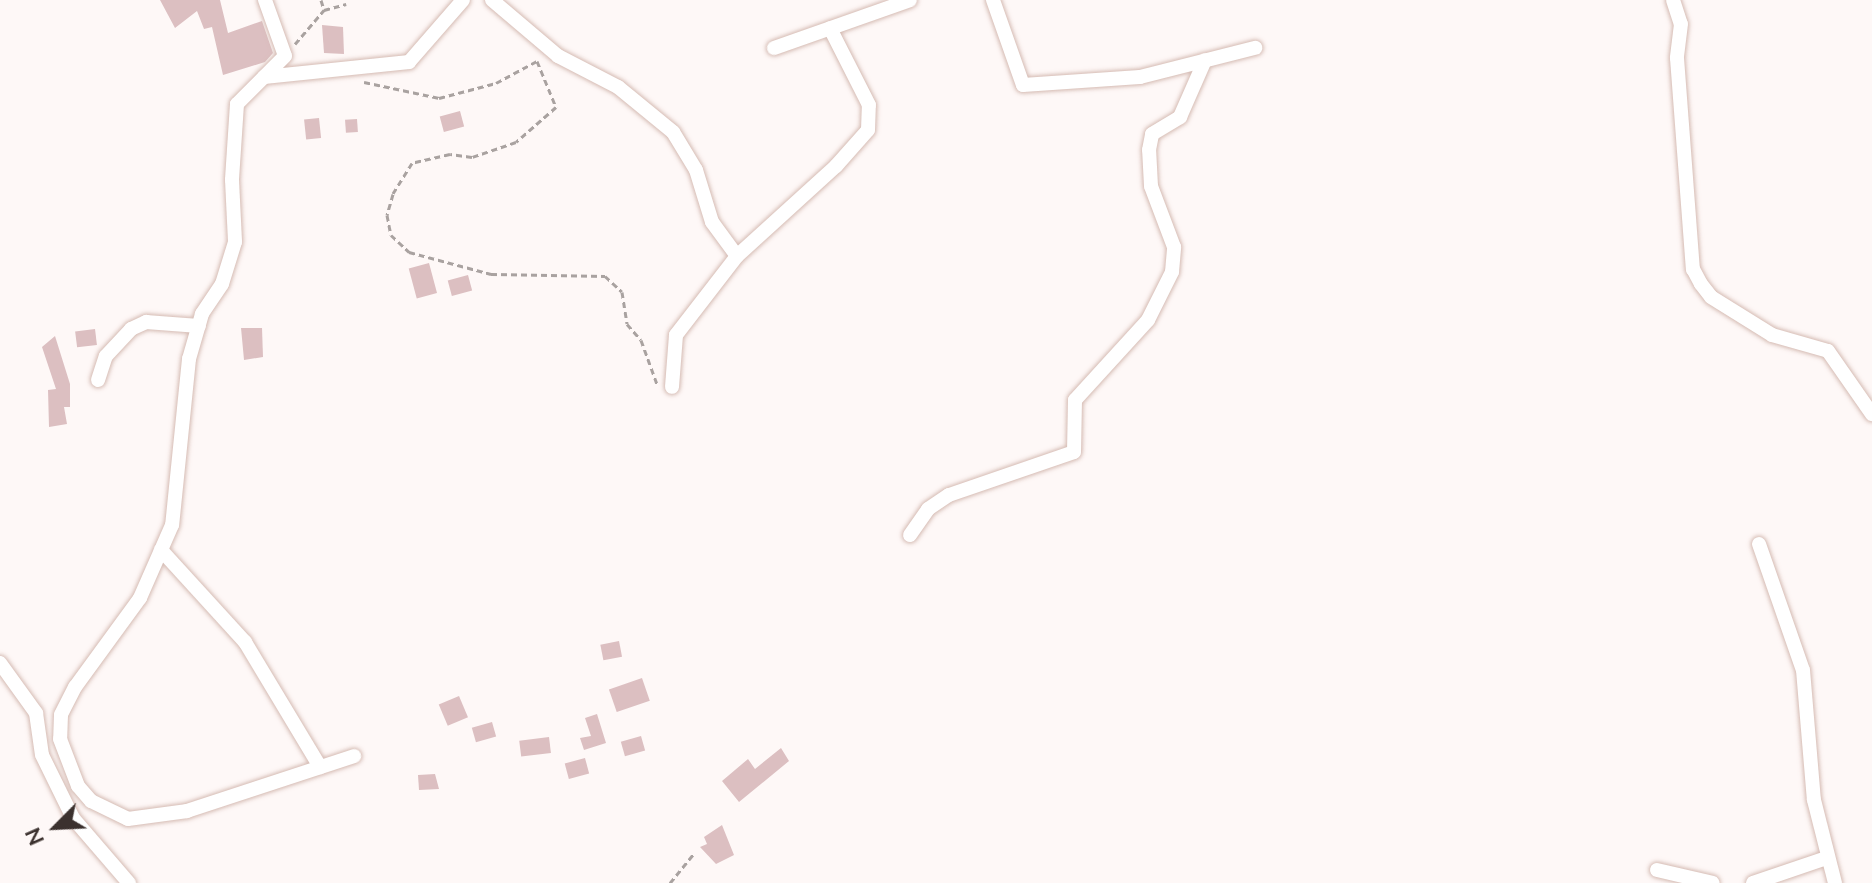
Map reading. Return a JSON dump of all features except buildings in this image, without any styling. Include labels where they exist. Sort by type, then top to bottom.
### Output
[{"type":"street","points":[[265,0],[285,56],[237,104],[232,180],[235,242],[222,284],[199,326],[189,359],[172,525],[140,598],[61,715],[60,739],[78,786],[91,801],[128,819],[187,811],[354,756]]},
{"type":"street","points":[[264,77],[409,62],[463,0]]},
{"type":"street","points":[[492,0],[558,56],[618,87],[673,132],[696,170],[712,222],[737,256]]},
{"type":"street","points":[[774,48],[910,0]]},
{"type":"street","points":[[993,0],[1023,85],[1140,77],[1255,48]]},
{"type":"street","points":[[1673,0],[1681,24],[1677,58],[1693,269],[1711,297],[1772,335],[1828,351],[1872,414]]},
{"type":"street","points":[[672,387],[676,335],[737,256],[836,166],[868,130],[869,105],[830,28]]},
{"type":"street","points":[[910,535],[928,509],[949,495],[1074,452],[1075,400],[1148,320],[1172,272],[1174,247],[1151,186],[1149,150],[1152,134],[1180,117],[1205,60]]},
{"type":"street","points":[[98,380],[106,356],[131,329],[146,322],[199,326]]},
{"type":"street","points":[[1759,544],[1803,670],[1814,800],[1835,883]]},
{"type":"street","points":[[161,550],[245,642],[320,767]]},
{"type":"street","points":[[0,663],[36,713],[42,755],[73,818],[129,883]]},
{"type":"street","points":[[1753,883],[1827,858]]},
{"type":"street","points":[[1657,870],[1713,883]]},
{"type":"path","points":[[321,0],[324,10]]},
{"type":"path","points":[[285,56],[324,10],[346,4]]},
{"type":"path","points":[[356,81],[439,98],[496,83],[537,61],[556,107],[516,142],[472,157],[450,154],[412,163],[393,194],[387,215],[391,235],[409,252],[491,274],[605,276],[622,292],[627,324],[641,340],[658,386],[672,387]]},
{"type":"path","points":[[670,883],[694,853]]}]
